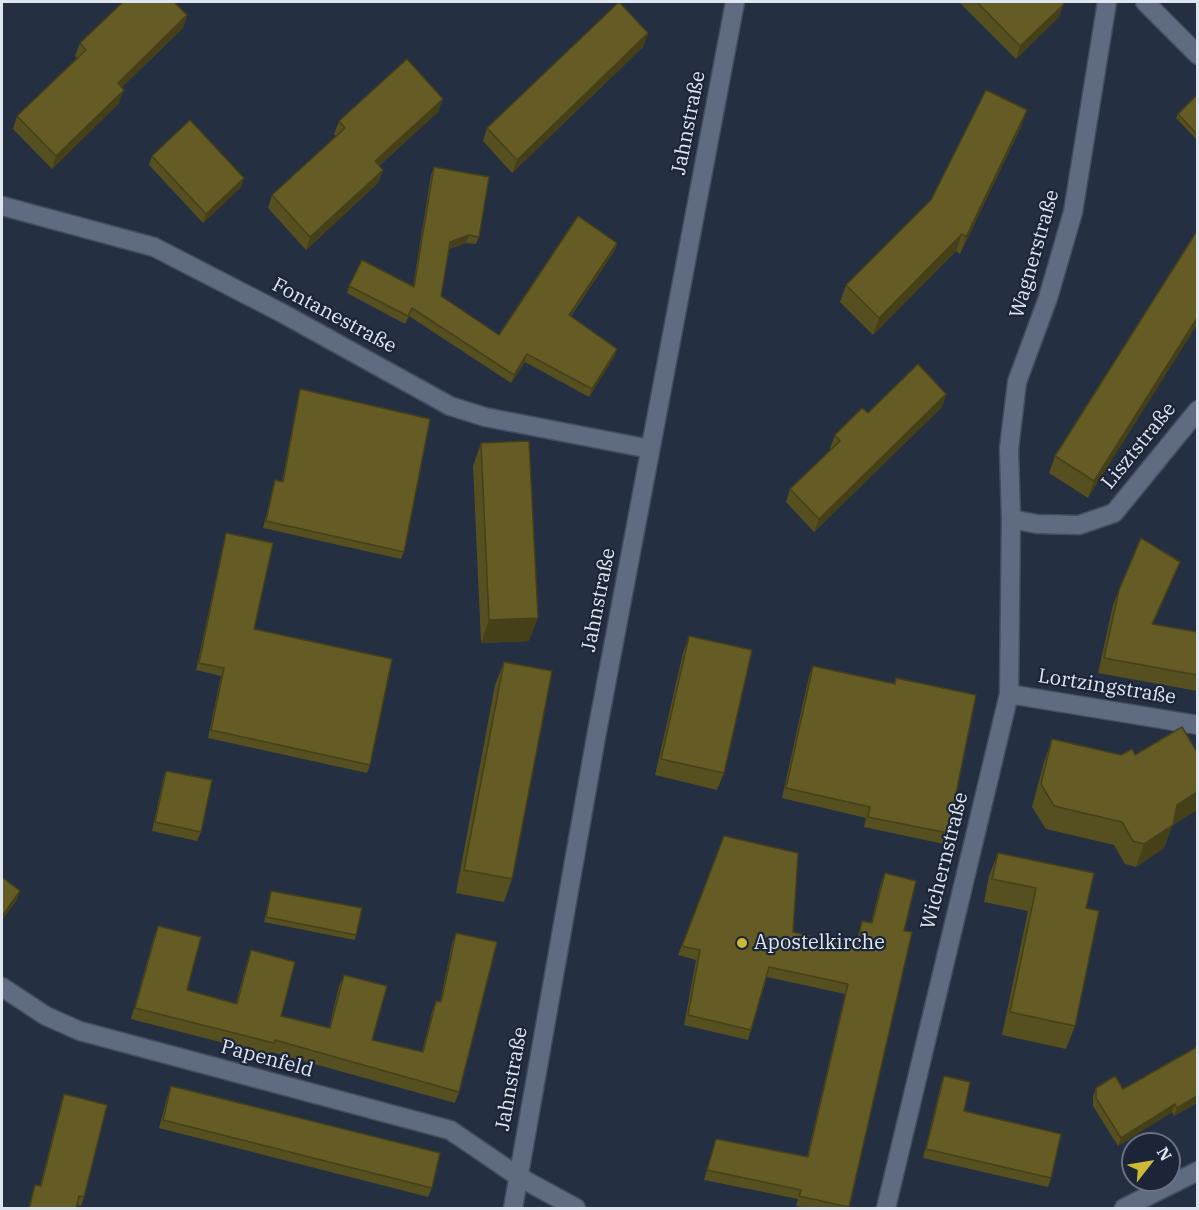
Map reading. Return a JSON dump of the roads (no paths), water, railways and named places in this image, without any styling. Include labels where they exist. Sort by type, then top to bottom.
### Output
[{"type":"street","name":"Jahnstraße","points":[[513,1209],[596,736],[735,2]]},
{"type":"street","name":"Wagnerstraße","points":[[1011,519],[1009,449],[1017,382],[1048,298],[1073,212],[1090,120],[1107,2]]},
{"type":"street","points":[[1144,2],[1197,54]]},
{"type":"street","name":"Fontanestraße","points":[[2,206],[154,247],[282,313],[450,406],[485,417],[650,449]]},
{"type":"street","name":"Lisztstraße","points":[[1011,519],[1037,524],[1078,525],[1114,513],[1197,410]]},
{"type":"street","name":"Wichernstraße","points":[[886,1209],[1009,694],[1011,519]]},
{"type":"street","name":"Lortzingstraße","points":[[1009,694],[1197,725]]},
{"type":"street","name":"Papenfeld","points":[[2,987],[46,1016],[80,1031],[450,1130],[519,1178],[576,1209]]},
{"type":"street","points":[[1124,1209],[1197,1171]]},
{"type":"place","name":"Apostelkirche","points":[[742,943]]}]
